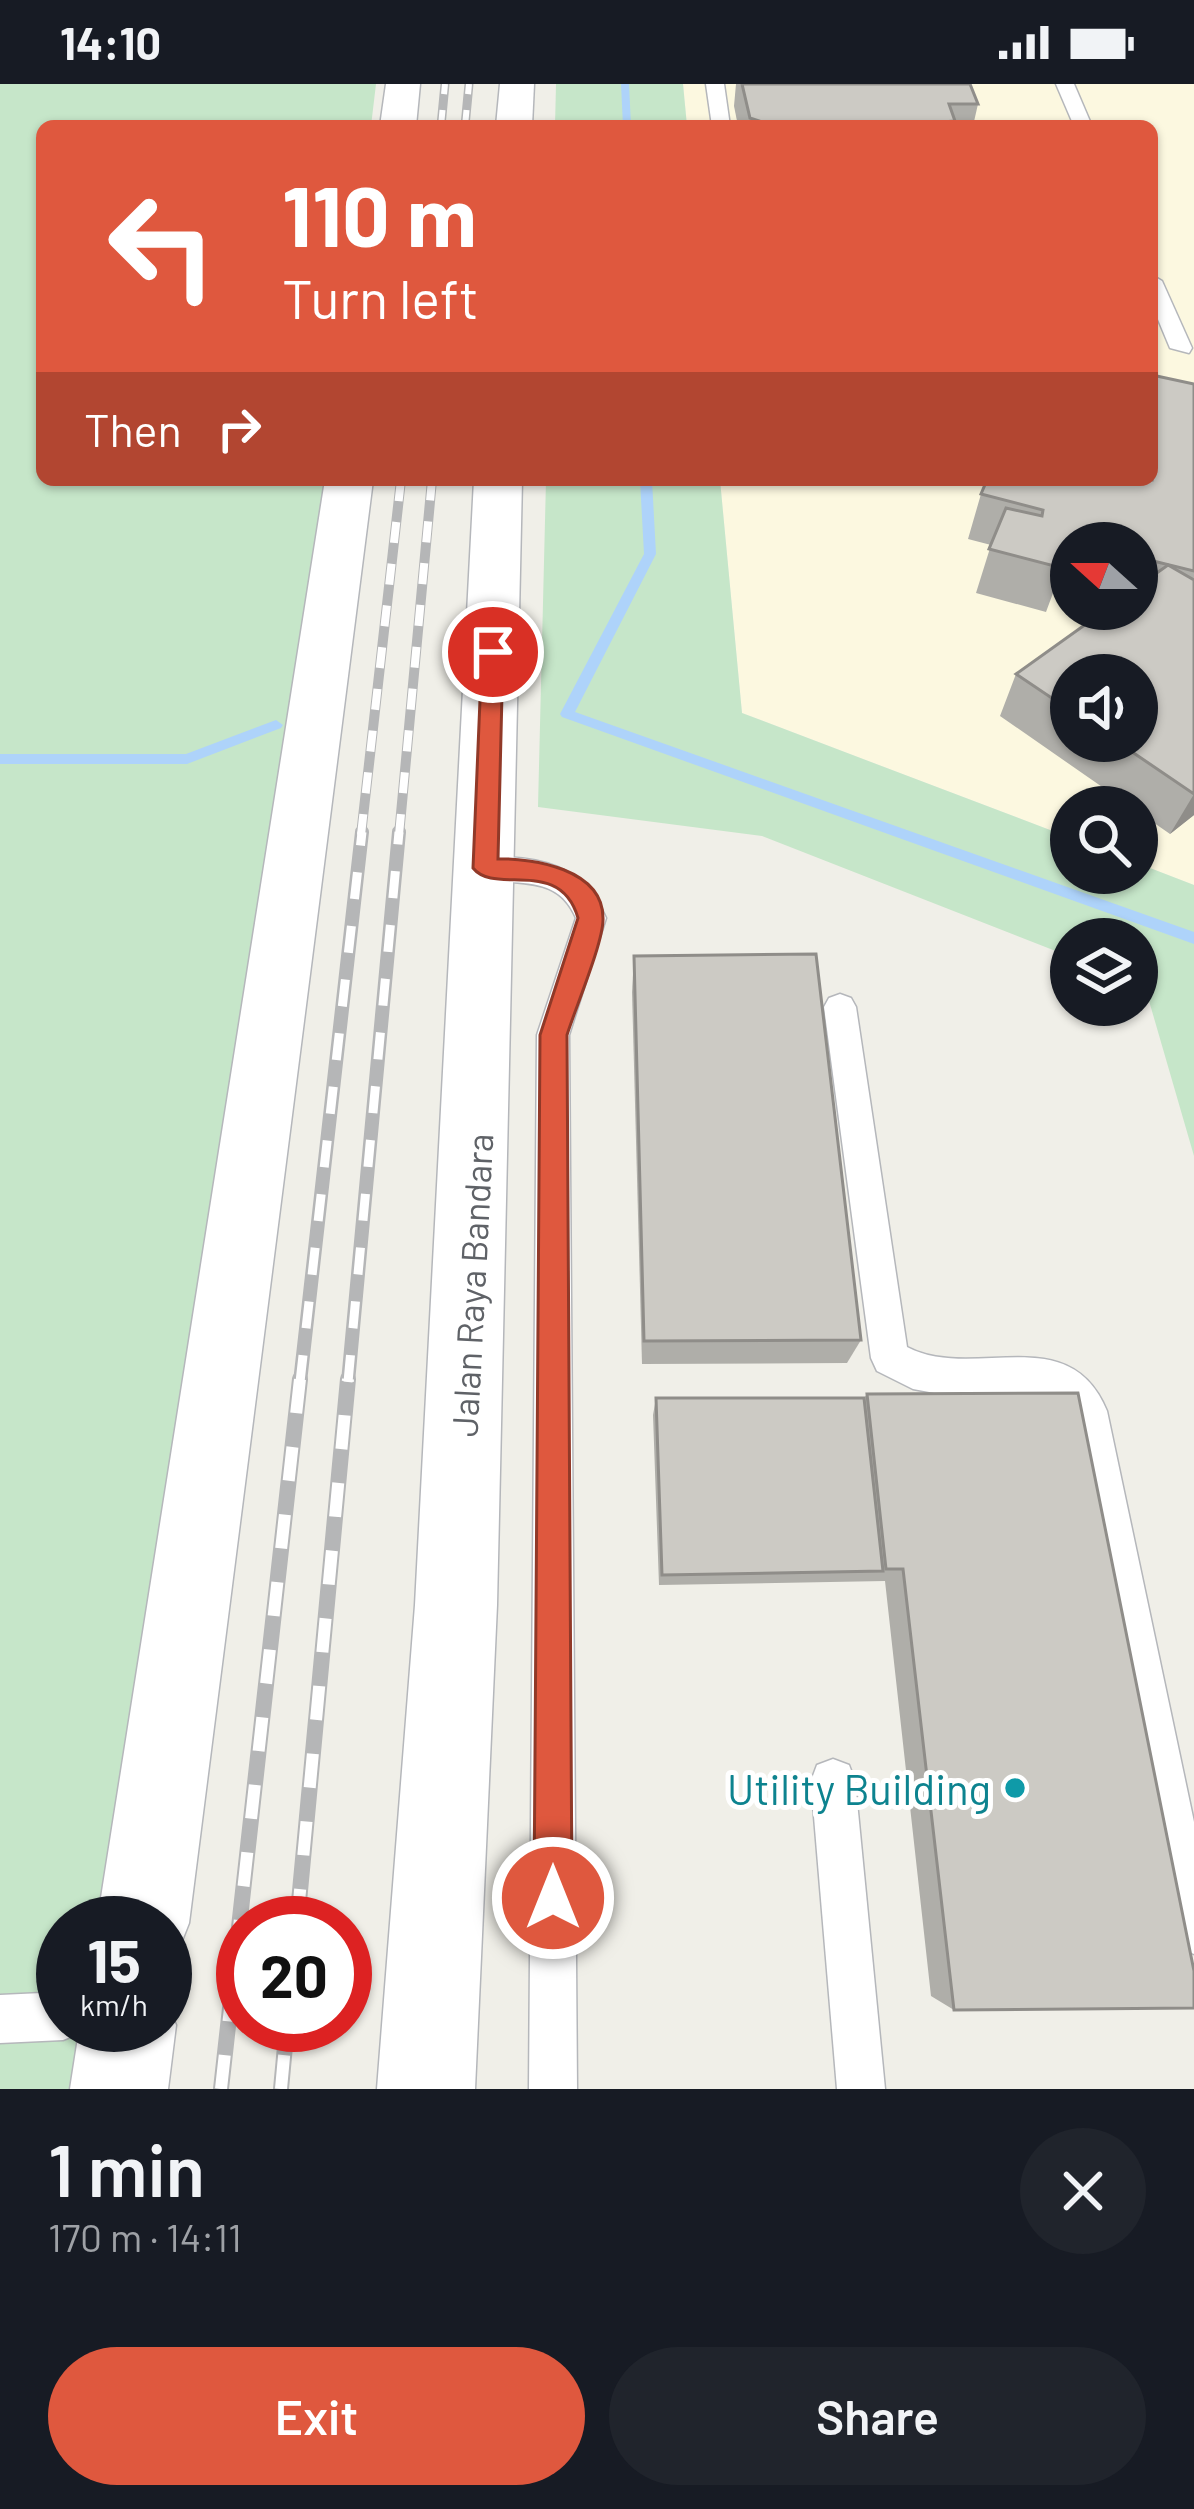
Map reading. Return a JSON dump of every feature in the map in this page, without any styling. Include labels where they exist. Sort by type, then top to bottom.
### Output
[{"type":"street","points":[[399,120],[403,84]]},
{"type":"street","points":[[514,120],[517,84]]},
{"type":"street","points":[[146,1896],[348,486]]},
{"type":"street","name":"Jalan Raya Bandara","points":[[426,2089],[457,1605],[498,486]]},
{"type":"street","points":[[119,2089],[124,2052]]},
{"type":"lane","points":[[715,84],[720,120]]},
{"type":"lane","points":[[1065,84],[1080,120]]},
{"type":"lane","points":[[1158,292],[1188,348]]},
{"type":"lane","points":[[486,868],[527,868],[562,879],[586,903],[591,918],[553,1035],[553,2089]]},
{"type":"lane","points":[[840,1007],[890,1358],[925,1377],[1056,1378],[1082,1398],[1088,1411],[1194,1931]]},
{"type":"lane","points":[[833,1781],[861,2089]]},
{"type":"lane","points":[[0,2019],[36,2017]]},
{"type":"shaded area","points":[[683,84],[1194,84],[1194,885],[1158,871],[1158,786],[1050,786],[1050,830],[742,713],[721,486],[1158,486],[1158,120],[686,120]]},
{"type":"green space","points":[[0,84],[376,84],[372,120],[36,120],[36,486],[323,486],[138,1896],[36,1896],[36,2052],[117,2052],[112,2089],[0,2089]]},
{"type":"green space","points":[[556,84],[683,84],[686,120],[555,120]]},
{"type":"green space","points":[[546,486],[721,486],[742,713],[1050,830],[1050,894],[1158,894],[1158,871],[1194,885],[1194,1156],[1156,1026],[1158,918],[1050,918],[1050,949],[762,836],[538,807]]},
{"type":"building","points":[[742,84],[970,84],[978,104],[949,104],[955,120],[750,118]]},
{"type":"building","points":[[1158,376],[1194,384],[1194,571],[1158,562],[1158,522],[1050,522],[1050,565],[989,549],[1006,508],[1042,516],[1043,510],[981,494],[984,486],[1158,486]]},
{"type":"building","points":[[1168,565],[1194,580],[1194,794],[1147,762],[1158,762],[1158,654],[1050,654],[1050,697],[1016,674],[1078,630],[1158,630],[1158,572]]},
{"type":"building","points":[[816,954],[861,1340],[644,1341],[634,956]]},
{"type":"building","name":"Utility Building","points":[[1078,1393],[1194,1971],[1194,2008],[954,2010],[903,1569],[886,1569],[867,1394]]},
{"type":"building","points":[[656,1398],[864,1398],[883,1571],[662,1575]]},
{"type":"waterway","points":[[625,84],[627,120]]},
{"type":"waterway","points":[[646,486],[650,554],[567,714],[1194,938]]},
{"type":"waterway","points":[[0,759],[187,759],[276,725]]},
{"type":"railway","points":[[442,120],[445,84]]},
{"type":"railway","points":[[466,120],[469,84]]},
{"type":"railway","points":[[361,835],[400,486]]},
{"type":"railway","points":[[399,835],[431,486]]},
{"type":"railway","points":[[300,1382],[362,832]]},
{"type":"railway","points":[[348,1382],[399,832]]},
{"type":"railway","points":[[221,2089],[300,1379]]},
{"type":"railway","points":[[300,1896],[348,1379]]},
{"type":"railway","points":[[281,2089],[284,2052]]},
{"type":"place","name":"Utility Building","points":[[1015,1788]]},
{"type":"route","points":[[493,652],[486,868],[546,871],[577,890],[591,918],[590,937],[553,1035],[553,1898]]}]
